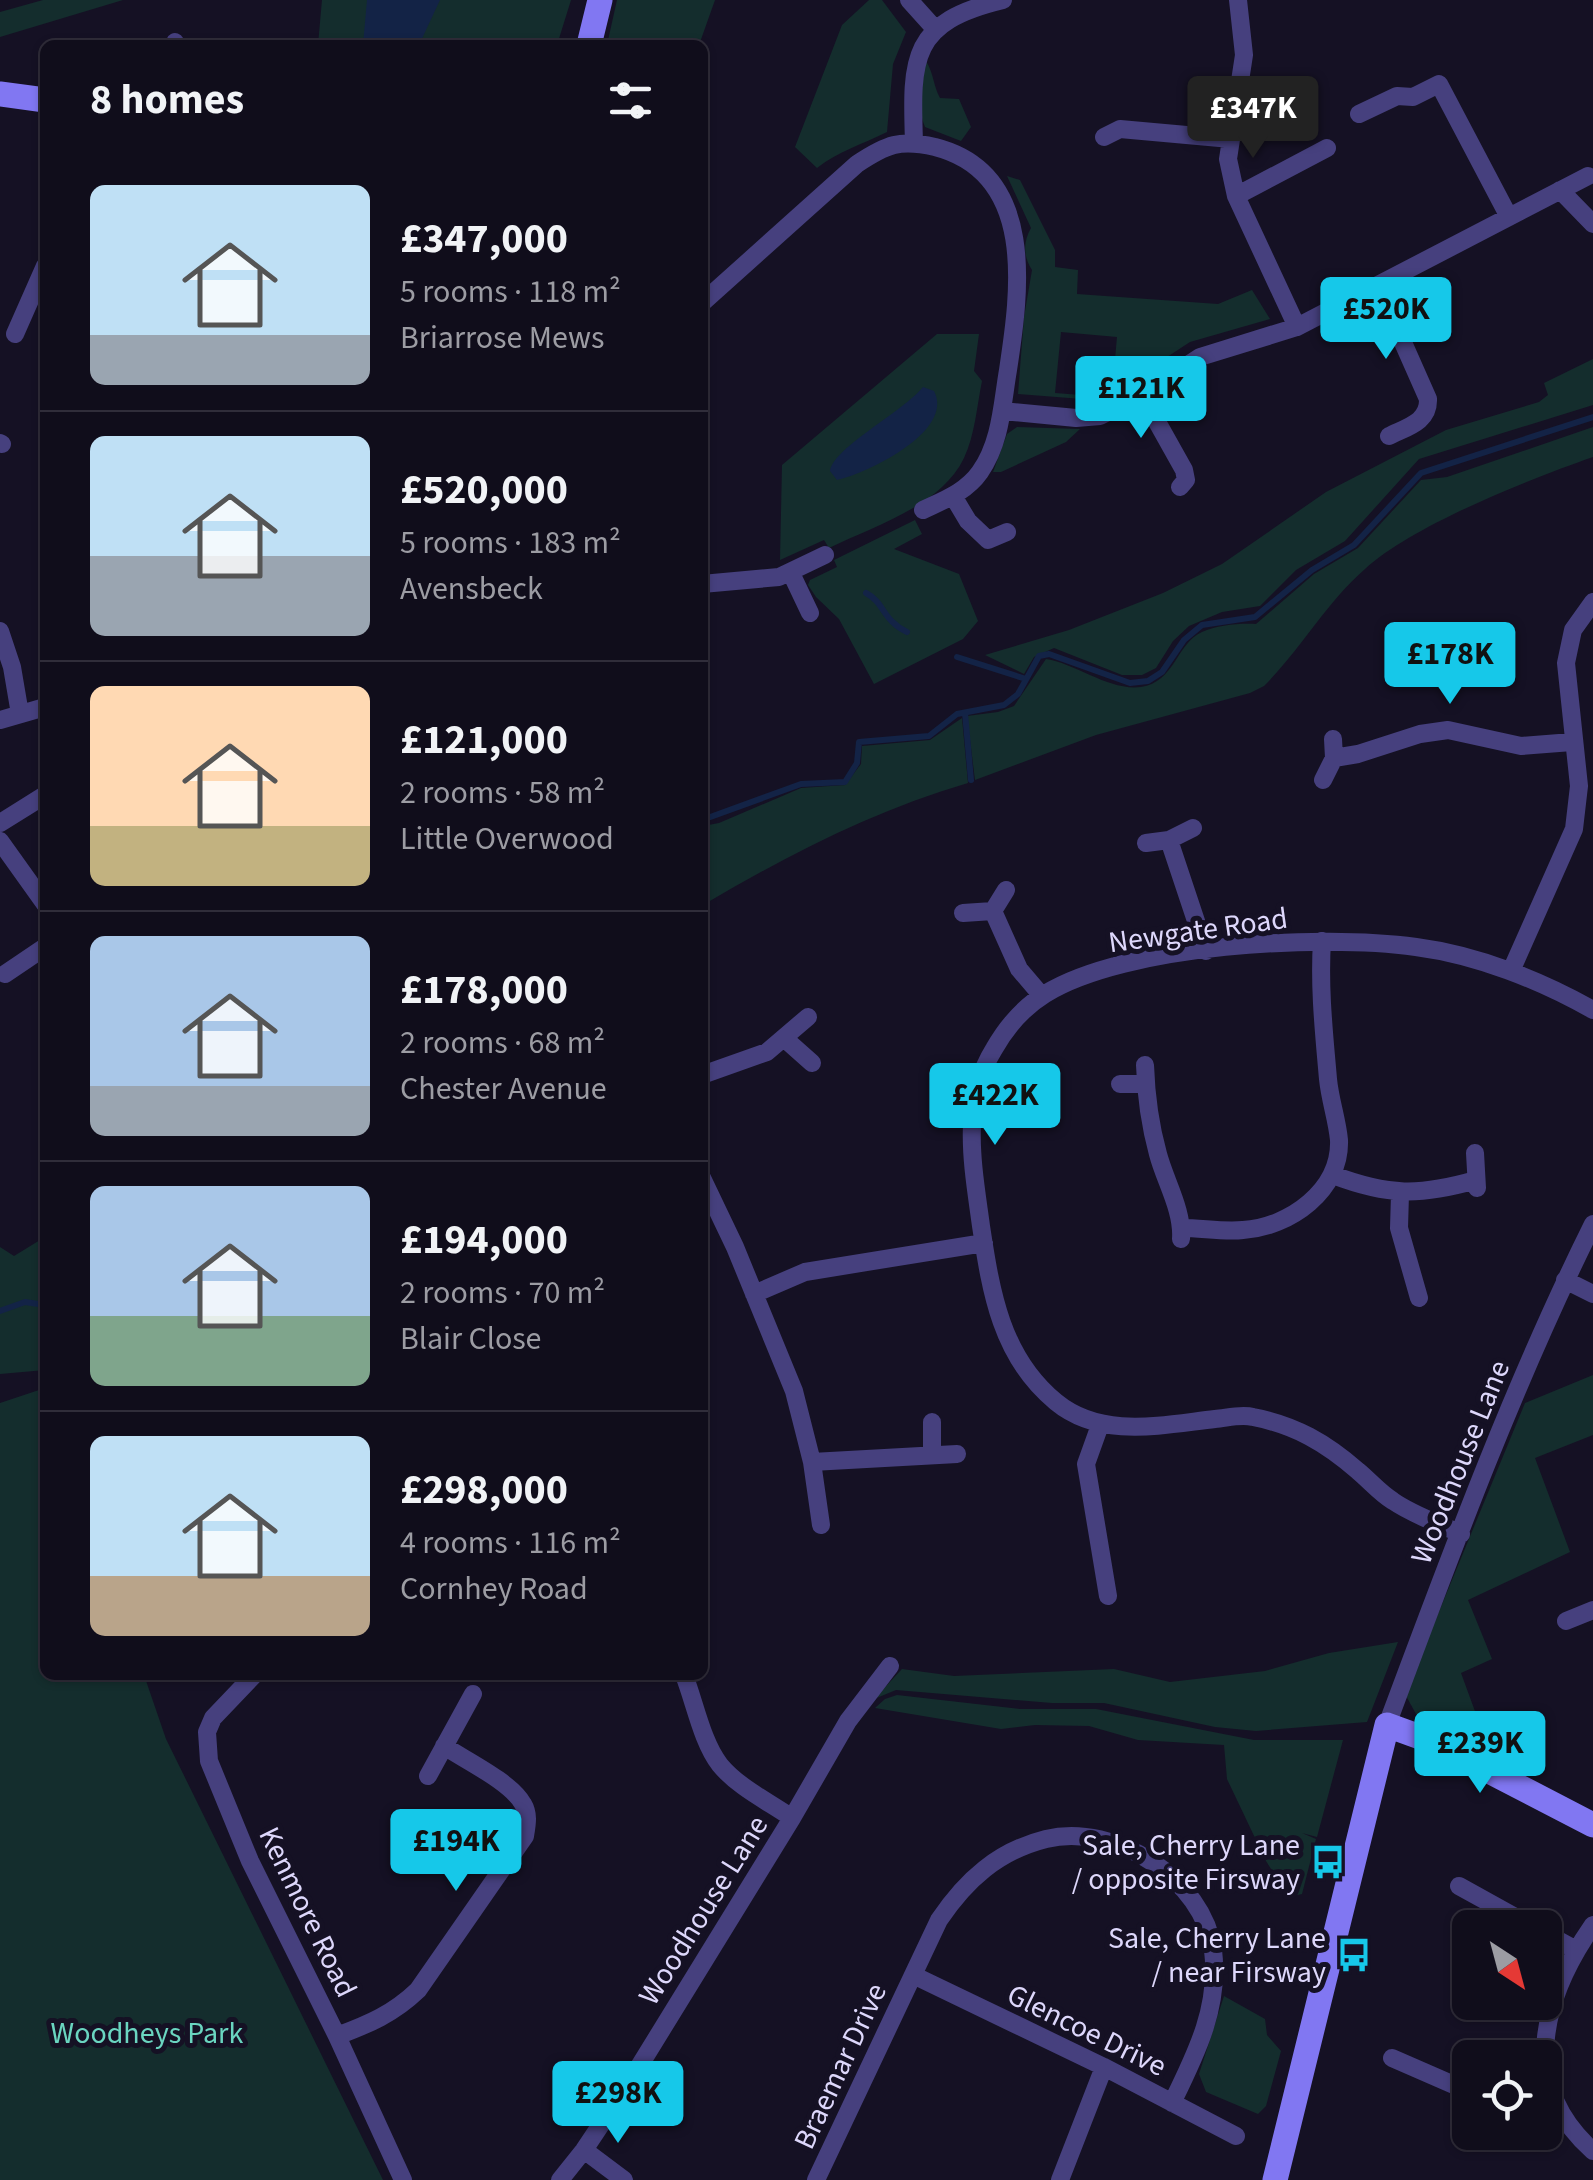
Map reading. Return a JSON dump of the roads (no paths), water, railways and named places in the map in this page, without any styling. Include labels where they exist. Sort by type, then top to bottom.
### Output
[{"type":"street","points":[[590,40],[600,0]]},
{"type":"street","points":[[909,0],[936,30]]},
{"type":"street","points":[[914,142],[914,63],[936,30],[968,8],[1004,0]]},
{"type":"street","points":[[1238,0],[1244,55],[1228,160],[1236,196],[1297,327]]},
{"type":"street","points":[[1360,114],[1397,96],[1413,97],[1439,84],[1508,217]]},
{"type":"street","points":[[0,94],[40,99]]},
{"type":"street","points":[[1104,137],[1120,129],[1231,139]]},
{"type":"street","points":[[708,298],[857,164],[886,147],[914,142],[947,150],[977,166],[1002,200],[1012,228],[1019,279],[1002,411],[997,440],[980,473],[953,496],[923,510]]},
{"type":"street","points":[[1236,196],[1327,148]]},
{"type":"street","points":[[1002,411],[1097,417],[1146,392],[1200,357],[1297,327],[1588,176]]},
{"type":"street","points":[[1560,190],[1593,224]]},
{"type":"street","points":[[16,334],[40,278]]},
{"type":"street","points":[[1378,286],[1428,400],[1426,414],[1420,421],[1390,436]]},
{"type":"street","points":[[1146,392],[1184,470],[1186,480],[1180,488]]},
{"type":"street","points":[[953,496],[981,536],[988,540],[1007,532]]},
{"type":"street","points":[[708,584],[770,579],[792,573],[825,554]]},
{"type":"street","points":[[792,573],[810,612]]},
{"type":"street","points":[[1511,971],[1574,829],[1579,786],[1572,742],[1568,646],[1580,615],[1593,602]]},
{"type":"street","points":[[0,631],[12,666],[20,714]]},
{"type":"street","points":[[0,720],[40,708]]},
{"type":"street","points":[[1323,780],[1334,749],[1358,754],[1420,734],[1448,730],[1521,746],[1572,742]]},
{"type":"street","points":[[0,823],[40,798]]},
{"type":"street","points":[[1146,843],[1169,840],[1194,828]]},
{"type":"street","points":[[1169,840],[1206,950]]},
{"type":"street","points":[[0,841],[40,897]]},
{"type":"street","points":[[993,911],[1006,890]]},
{"type":"street","points":[[963,913],[993,911]]},
{"type":"street","points":[[993,911],[1019,969],[1042,996]]},
{"type":"street","points":[[1120,1084],[1145,1075],[1156,1150],[1181,1234],[1244,1230],[1271,1224],[1299,1210],[1320,1194],[1333,1175],[1339,1141],[1328,1086],[1320,972],[1322,941]]},
{"type":"street","name":"Newgate Road","points":[[1461,1534],[1394,1502],[1333,1450],[1290,1426],[1247,1415],[1144,1426],[1100,1425],[1073,1416],[1030,1379],[1016,1358],[994,1302],[984,1243],[971,1155],[972,1110],[980,1078],[1005,1031],[1042,996],[1099,972],[1141,960],[1206,950],[1322,941],[1416,947],[1511,971],[1593,1010]]},
{"type":"street","points":[[5,974],[40,951]]},
{"type":"street","points":[[708,1072],[766,1052],[808,1017]]},
{"type":"street","points":[[785,1040],[812,1063]]},
{"type":"street","points":[[1333,1175],[1400,1194],[1477,1186],[1475,1153]]},
{"type":"street","points":[[708,1191],[794,1391],[812,1462],[821,1524]]},
{"type":"street","points":[[1400,1194],[1399,1228],[1419,1298]]},
{"type":"street","name":"Woodhouse Lane","points":[[1387,1725],[1565,1280],[1593,1224]]},
{"type":"street","points":[[754,1294],[805,1272],[984,1243]]},
{"type":"street","points":[[1565,1280],[1593,1294]]},
{"type":"street","points":[[932,1422],[932,1454]]},
{"type":"street","points":[[1100,1425],[1086,1464],[1108,1596]]},
{"type":"street","points":[[812,1462],[957,1454]]},
{"type":"street","points":[[1566,1621],[1593,1610]]},
{"type":"street","name":"Woodhouse Lane","points":[[560,2180],[632,2078],[848,1721],[890,1666]]},
{"type":"street","name":"Kenmore Road","points":[[249,1680],[213,1718],[206,1732],[209,1761],[250,1861],[403,2180]]},
{"type":"street","points":[[686,1680],[719,1763],[792,1818]]},
{"type":"street","points":[[428,1776],[473,1694]]},
{"type":"street","points":[[1275,2180],[1387,1725],[1431,1741],[1536,1792],[1593,1825]]},
{"type":"street","points":[[337,2036],[380,2021],[418,1990],[526,1836],[528,1819],[524,1804],[512,1790],[444,1746]]},
{"type":"street","name":"Braemar Drive","points":[[816,2180],[939,1920],[978,1871],[1012,1852],[1048,1839],[1082,1837],[1118,1846],[1152,1863],[1176,1880],[1195,1901],[1207,1924],[1213,1950],[1212,2002],[1203,2038],[1172,2103]]},
{"type":"street","points":[[1458,1886],[1503,1910]]},
{"type":"street","points":[[1545,2040],[1556,1988],[1593,1924]]},
{"type":"street","points":[[1562,1942],[1576,1950]]},
{"type":"street","name":"Glencoe Drive","points":[[913,1975],[1236,2136]]},
{"type":"street","points":[[1392,2058],[1452,2084]]},
{"type":"street","points":[[1060,2180],[1104,2067]]},
{"type":"street","points":[[1562,2122],[1593,2151]]},
{"type":"street","points":[[584,2150],[624,2180]]},
{"type":"water","points":[[367,0],[440,0],[421,40],[363,40]]},
{"type":"water","points":[[923,387],[934,391],[937,406],[921,435],[887,459],[837,480],[830,471],[843,451]]},
{"type":"waterway","points":[[708,818],[801,784],[845,782],[857,763],[859,742],[929,736],[957,714],[1004,705],[1018,694],[1039,656],[1049,654],[1130,683],[1148,681],[1162,672],[1184,640],[1202,625],[1255,617],[1312,570],[1354,545],[1421,473],[1593,417]]},
{"type":"waterway","points":[[866,593],[907,632]]},
{"type":"waterway","points":[[957,657],[1026,679]]},
{"type":"waterway","points":[[965,713],[971,780]]},
{"type":"waterway","points":[[0,1311],[25,1302],[40,1304]]},
{"type":"place","name":"Sale, Cherry Lane / opposite Firsway","points":[[1328,1862]]},
{"type":"place","name":"Sale, Cherry Lane / near Firsway","points":[[1354,1955]]},
{"type":"park label","name":"Woodheys Park","points":[[147,2033]]}]
